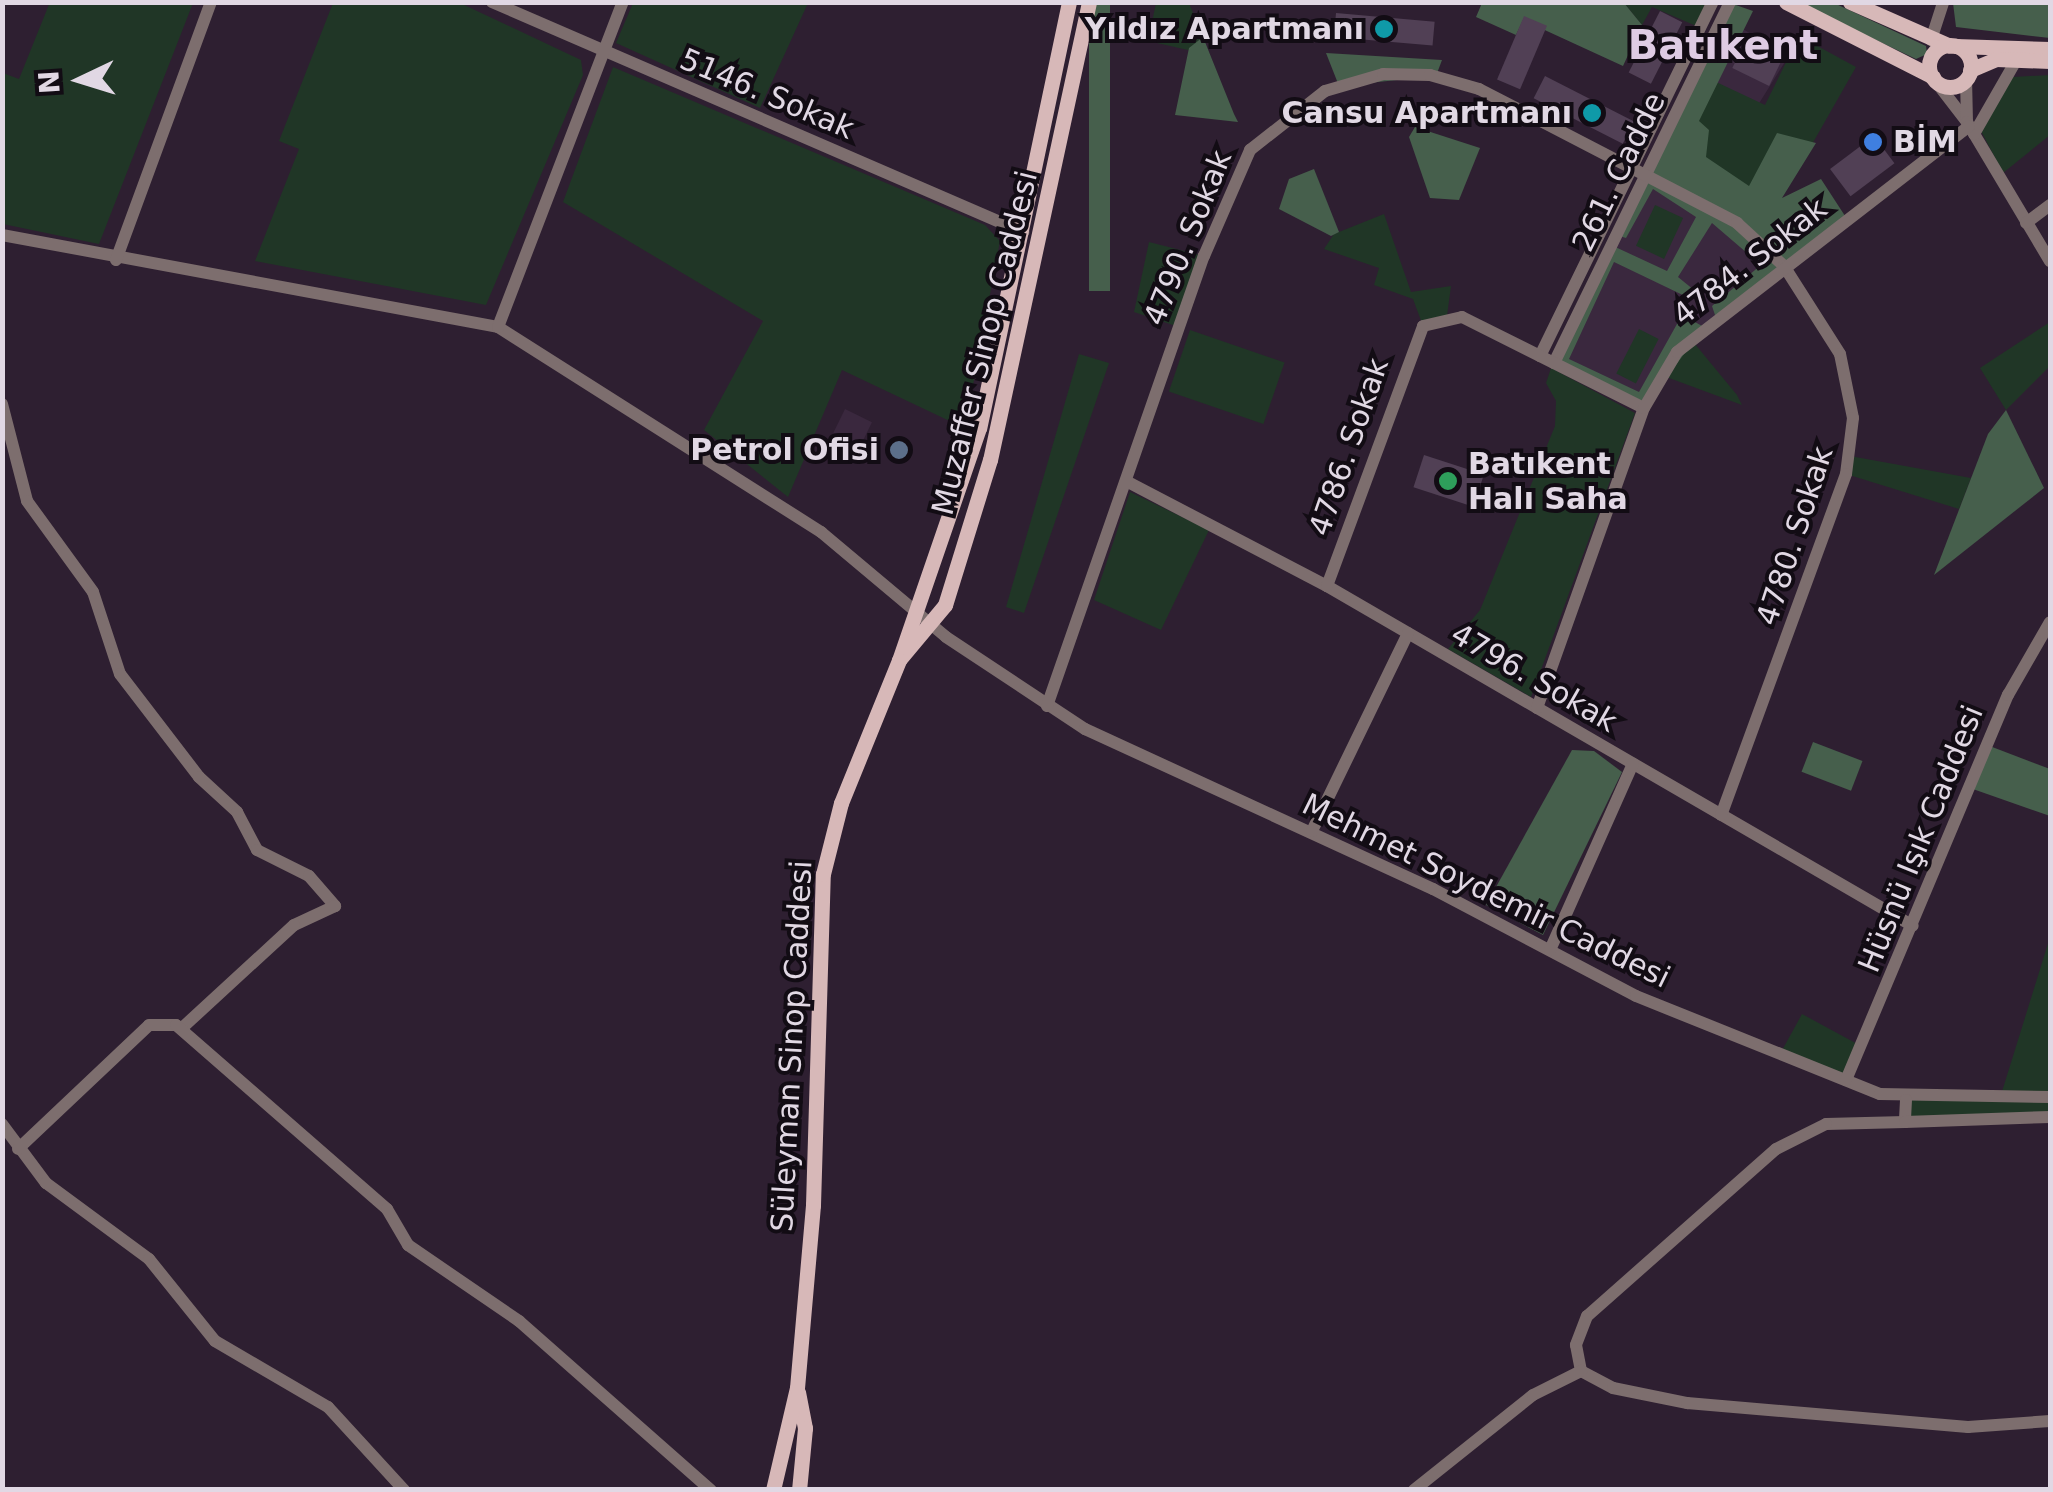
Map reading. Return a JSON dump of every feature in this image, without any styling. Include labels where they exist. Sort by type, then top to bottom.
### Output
[{"type":"main road","name":"Muzaffer Sinop Caddesi","points":[[899,660],[920,615],[979,428],[1069,2]]},
{"type":"main road","name":"Muzaffer Sinop Caddesi","points":[[899,660],[933,626],[1004,407],[1089,2]]},
{"type":"main road","points":[[1786,2],[1935,80],[1968,75],[2017,59],[2050,61]]},
{"type":"main road","points":[[1850,2],[1952,46],[2050,48]]},
{"type":"main road","points":[[1935,80],[1932,57],[1952,46]]},
{"type":"main road","points":[[1952,46],[1968,75]]},
{"type":"main road","name":"Süleyman Sinop Caddesi","points":[[773,1490],[797,1388],[813,1205],[823,874],[841,803],[899,660]]},
{"type":"main road","name":"Süleyman Sinop Caddesi","points":[[797,1388],[805,1428],[799,1490]]},
{"type":"street","points":[[116,260],[211,2]]},
{"type":"street","name":"5146. Sokak","points":[[492,2],[1023,232]]},
{"type":"street","points":[[2,235],[116,260],[498,327],[623,2]]},
{"type":"street","name":"261. Cadde","points":[[1554,363],[1713,2]]},
{"type":"street","name":"261. Cadde","points":[[1540,356],[1730,2]]},
{"type":"street","points":[[1931,40],[1943,2]]},
{"type":"street","points":[[1970,128],[2017,59]]},
{"type":"street","name":"4790. Sokak","points":[[1047,706],[1236,176],[1257,139],[1297,107],[1359,79],[1430,74],[1478,89],[1640,169]]},
{"type":"street","points":[[1968,75],[1970,128]]},
{"type":"street","points":[[1935,80],[1970,128],[2050,261]]},
{"type":"street","name":"4784. Sokak","points":[[1537,708],[1644,408],[1690,338],[1970,128]]},
{"type":"street","name":"4780. Sokak","points":[[1640,169],[1737,222],[1784,266],[1840,354],[1852,440],[1721,815]]},
{"type":"street","points":[[2026,223],[2050,205]]},
{"type":"street","name":"4786. Sokak","points":[[1327,586],[1423,326],[1457,316],[1540,356]]},
{"type":"street","name":"Mehmet Soydemir Caddesi","points":[[498,327],[792,512],[933,626],[1047,706],[1312,831],[1636,996],[1846,1080],[1906,1100],[2050,1098]]},
{"type":"street","points":[[1540,356],[1644,408]]},
{"type":"street","points":[[2,404],[24,494],[94,592],[120,674],[236,812],[257,850],[309,876],[335,906],[294,925],[182,1028]]},
{"type":"street","name":"4796. Sokak","points":[[1126,481],[1327,586],[1914,926]]},
{"type":"street","name":"Hüsnü Işık Caddesi","points":[[1846,1080],[2008,695],[2050,622]]},
{"type":"street","points":[[1312,831],[1408,633]]},
{"type":"street","points":[[1550,950],[1633,764]]},
{"type":"street","points":[[18,1148],[149,1025],[182,1028],[387,1209],[408,1244],[537,1336],[711,1490]]},
{"type":"street","points":[[1905,1122],[1906,1100]]},
{"type":"street","points":[[2050,1117],[1826,1124],[1776,1149],[1587,1316],[1576,1345],[1581,1370],[1613,1388],[1688,1404],[1968,1428],[2050,1421]]},
{"type":"street","points":[[2,1124],[56,1191],[150,1259],[215,1341],[328,1407],[404,1490]]},
{"type":"street","points":[[1414,1490],[1533,1396],[1581,1370]]},
{"type":"shaded area","points":[[1743,29],[1788,57],[1756,108],[1711,80]]},
{"type":"shaded area","points":[[1647,172],[1784,266],[1721,313],[1644,408],[1554,363]]},
{"type":"shaded area","points":[[845,409],[872,422],[852,463],[825,449]]},
{"type":"green space","points":[[50,2],[193,3],[99,244],[3,224],[3,73],[19,79]]},
{"type":"green space","points":[[633,2],[808,3],[760,108],[616,43]]},
{"type":"green space","points":[[333,3],[460,3],[581,60],[583,75],[486,305],[255,261],[299,149],[279,141]]},
{"type":"green space","points":[[1089,3],[1110,3],[1110,291],[1089,291]]},
{"type":"green space","points":[[1156,3],[1189,3],[1203,37],[1188,50],[1148,41]]},
{"type":"green space","points":[[1482,3],[1624,3],[1642,25],[1623,66],[1523,20],[1516,35],[1476,17]]},
{"type":"green space","points":[[1624,3],[1713,3],[1701,28],[1652,7],[1642,25]]},
{"type":"green space","points":[[1730,3],[1753,11],[1699,121],[1709,130],[1706,157],[1749,186],[1777,133],[1816,143],[1782,198],[1821,179],[1847,219],[1716,318],[1712,306],[1761,265],[1712,223],[1678,277],[1694,290],[1689,298],[1614,262],[1569,359],[1639,392],[1682,315],[1704,327],[1644,408],[1554,363],[1611,245],[1667,271],[1696,217],[1653,189],[1626,238],[1616,235]]},
{"type":"green space","points":[[1798,3],[1834,3],[1926,46],[1927,54],[1916,59]]},
{"type":"green space","points":[[1953,3],[2050,3],[2050,38],[1956,27]]},
{"type":"green space","points":[[1799,36],[1856,67],[1782,197],[1647,172],[1695,72],[1765,105]]},
{"type":"green space","points":[[1203,37],[1238,122],[1175,115],[1189,48]]},
{"type":"green space","points":[[1326,53],[1442,60],[1436,76],[1339,86]]},
{"type":"green space","points":[[613,67],[985,225],[1000,241],[967,417],[958,425],[842,370],[788,497],[704,430],[763,321],[563,202]]},
{"type":"green space","points":[[2050,75],[2050,135],[2003,173],[1980,129],[2013,77]]},
{"type":"green space","points":[[1415,127],[1480,148],[1459,200],[1430,198],[1409,137]]},
{"type":"green space","points":[[1314,169],[1339,232],[1331,236],[1279,209],[1289,179]]},
{"type":"green space","points":[[1655,205],[1683,218],[1664,259],[1636,246]]},
{"type":"green space","points":[[1384,214],[1411,292],[1451,286],[1447,316],[1423,326],[1413,299],[1374,285],[1379,268],[1324,249],[1334,234]]},
{"type":"green space","points":[[1149,242],[1204,256],[1179,327],[1134,312]]},
{"type":"green space","points":[[2050,322],[2050,366],[2006,410],[1980,368]]},
{"type":"green space","points":[[1639,329],[1659,339],[1636,384],[1616,374]]},
{"type":"green space","points":[[1190,330],[1285,363],[1263,424],[1169,391]]},
{"type":"green space","points":[[1690,338],[1737,395],[1742,405],[1661,375]]},
{"type":"green space","points":[[1079,354],[1109,363],[1024,613],[1006,607]]},
{"type":"green space","points":[[1551,368],[1635,413],[1531,697],[1448,649],[1480,610],[1555,426],[1556,401],[1546,383]]},
{"type":"green space","points":[[2006,410],[2044,488],[1934,575],[1988,434]]},
{"type":"green space","points":[[1850,456],[1971,478],[1959,509],[1846,474]]},
{"type":"green space","points":[[1130,492],[1209,530],[1161,630],[1094,600]]},
{"type":"green space","points":[[1813,742],[1862,761],[1851,791],[1802,772]]},
{"type":"green space","points":[[1987,745],[2050,769],[2050,816],[1970,788]]},
{"type":"green space","points":[[1572,750],[1594,751],[1622,772],[1543,935],[1486,905]]},
{"type":"green space","points":[[2050,937],[2050,1117],[1905,1122],[1906,1100],[2000,1098]]},
{"type":"green space","points":[[1802,1014],[1861,1046],[1846,1080],[1780,1054]]},
{"type":"building","points":[[1660,11],[1682,22],[1651,84],[1629,72]]},
{"type":"building","name":"Yıldız Apartmanı","points":[[1336,13],[1435,22],[1433,46],[1334,37]]},
{"type":"building","points":[[1524,16],[1547,26],[1520,89],[1497,80]]},
{"type":"building","points":[[1745,42],[1782,60],[1769,86],[1732,68]]},
{"type":"building","name":"Cansu Apartmanı","points":[[1545,76],[1634,121],[1623,144],[1534,98]]},
{"type":"building","points":[[1874,136],[1894,163],[1851,196],[1830,169]]},
{"type":"building","name":"Batıkent Halı Saha","points":[[1424,455],[1484,474],[1473,507],[1413,487]]},
{"type":"place","name":"Yıldız Apartmanı","points":[[1384,29]]},
{"type":"place","name":"Cansu Apartmanı","points":[[1592,113]]},
{"type":"place","name":"BİM","points":[[1873,142]]},
{"type":"place","name":"Petrol Ofisi","points":[[899,450]]},
{"type":"place","name":"Batıkent Halı Saha","points":[[1448,481]]},
{"type":"district","name":"Batıkent","points":[[1723,45]]}]
